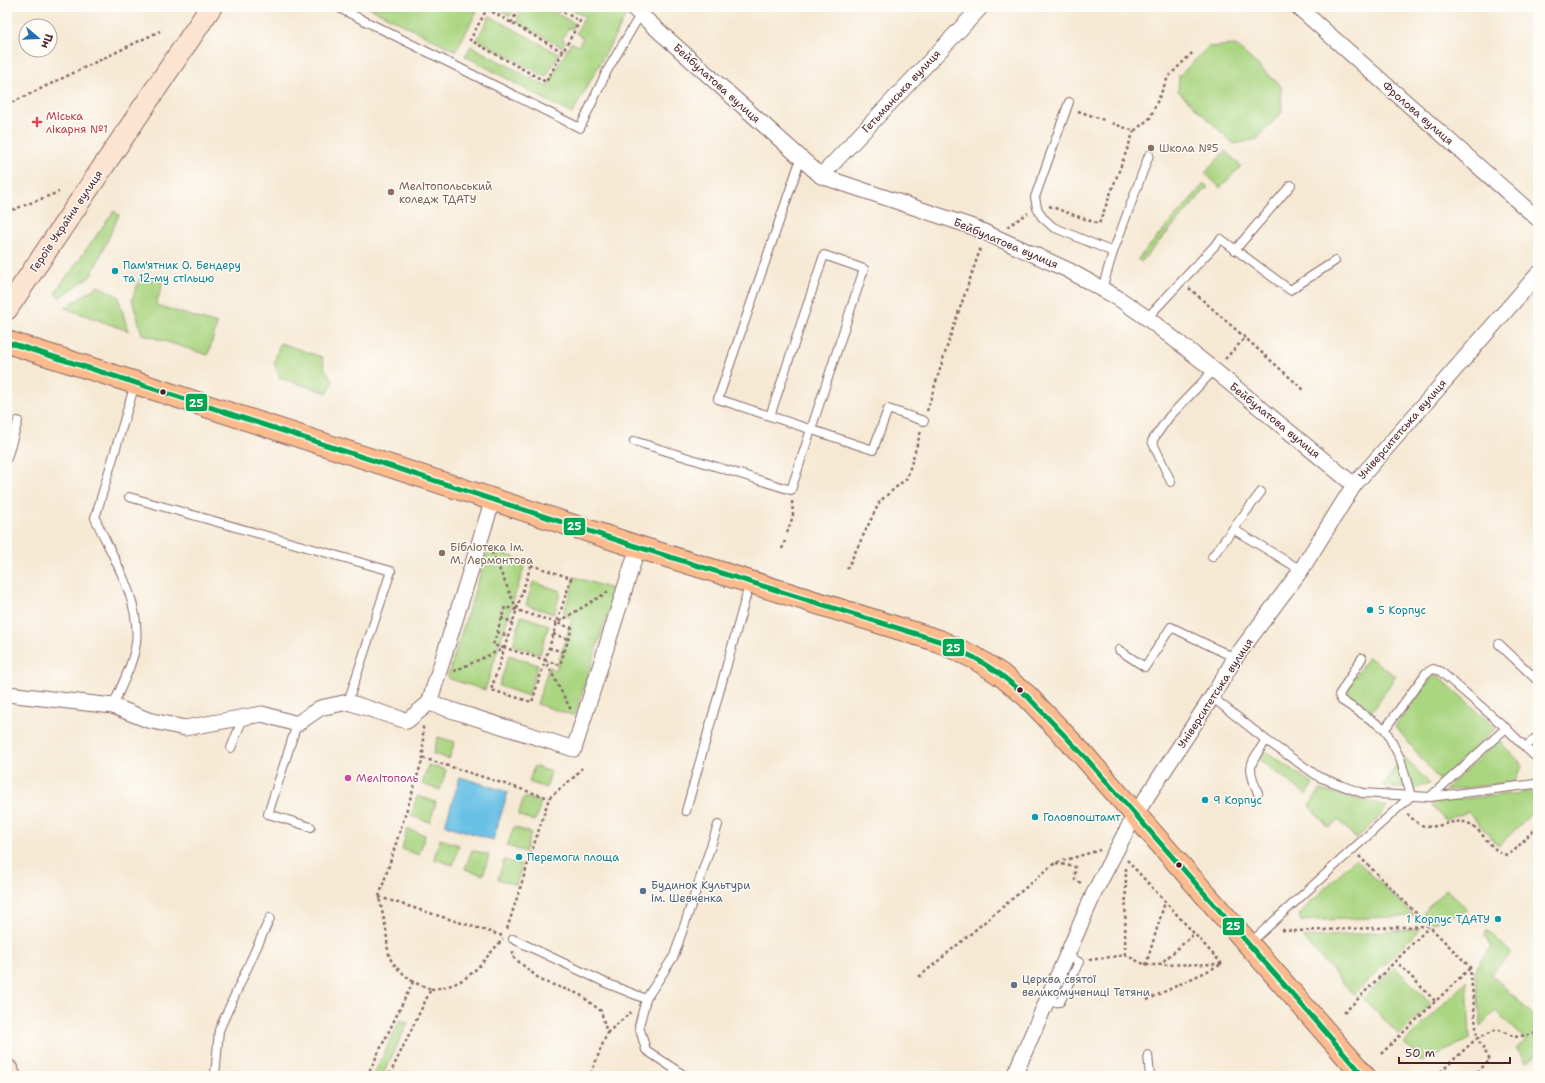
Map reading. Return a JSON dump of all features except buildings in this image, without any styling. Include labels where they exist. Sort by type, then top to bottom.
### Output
[{"type":"highway","points":[[7,342],[136,382],[638,547],[939,641],[988,666],[1026,696],[1085,756],[1364,1076]]},
{"type":"main road","name":"Героїв України вулиця","points":[[7,309],[125,132],[211,7]]},
{"type":"main road","name":"Героїв України вулиця","points":[[125,132],[223,7]]},
{"type":"main road","points":[[7,1070],[10,1076]]},
{"type":"street","name":"Гетьманська вулиця","points":[[821,176],[981,7]]},
{"type":"street","name":"Фролова вулиця","points":[[1298,7],[1538,219]]},
{"type":"street","name":"Бейбулатова вулиця","points":[[636,11],[821,176],[973,227],[1068,270],[1102,289],[1147,318],[1214,370],[1354,485]]},
{"type":"street","name":"Університетська вулиця","points":[[1014,1076],[1047,1003],[1073,959],[1095,891],[1135,815],[1212,698],[1235,658],[1301,570],[1354,485],[1538,274]]},
{"type":"street","points":[[7,694],[113,706],[148,720],[185,728],[262,714],[297,724],[320,708],[348,702],[407,721],[429,703],[493,499]]},
{"type":"street","points":[[429,703],[574,749],[638,547]]},
{"type":"lane","points":[[337,7],[580,128],[636,11]]},
{"type":"lane","points":[[1069,102],[1035,197],[1037,208],[1042,217],[1053,227],[1113,252]]},
{"type":"lane","points":[[1102,289],[1113,252],[1149,156]]},
{"type":"lane","points":[[801,158],[718,399],[873,450],[888,410],[924,421]]},
{"type":"lane","points":[[1235,250],[1291,185]]},
{"type":"lane","points":[[1147,318],[1220,239],[1290,290],[1335,261]]},
{"type":"lane","points":[[634,441],[791,490],[864,269],[824,255],[770,416]]},
{"type":"lane","points":[[1171,482],[1152,441],[1169,416],[1214,370]]},
{"type":"lane","points":[[113,706],[132,660],[136,643],[137,623],[133,602],[95,518],[136,382]]},
{"type":"lane","points":[[7,458],[18,421]]},
{"type":"lane","points":[[1212,557],[1261,492]]},
{"type":"lane","points":[[129,497],[391,571],[348,702]]},
{"type":"lane","points":[[1233,529],[1301,570]]},
{"type":"lane","points":[[686,811],[750,582]]},
{"type":"lane","points":[[1119,650],[1145,667],[1171,627],[1235,658]]},
{"type":"lane","points":[[1500,644],[1538,680]]},
{"type":"lane","points":[[1362,658],[1339,695],[1341,700],[1385,729],[1400,758],[1410,796]]},
{"type":"lane","points":[[1385,729],[1426,674],[1433,669],[1440,671],[1506,728],[1538,759]]},
{"type":"lane","points":[[1212,698],[1266,740],[1319,777],[1362,793],[1430,797],[1537,784]]},
{"type":"lane","points":[[232,748],[243,718]]},
{"type":"lane","points":[[297,724],[268,814],[310,827]]},
{"type":"lane","points":[[1430,797],[1506,728]]},
{"type":"lane","points":[[1525,747],[1538,736]]},
{"type":"lane","points":[[1258,793],[1250,773],[1250,764],[1266,740]]},
{"type":"lane","points":[[1248,944],[1353,850],[1410,796]]},
{"type":"lane","points":[[685,1076],[646,1050],[640,1026],[646,999],[674,956],[718,825]]},
{"type":"lane","points":[[215,1076],[219,1030],[270,918]]},
{"type":"lane","points":[[509,938],[606,984],[646,999]]},
{"type":"lane","points":[[1148,1055],[1150,1076]]},
{"type":"path","points":[[511,23],[520,7]]},
{"type":"path","points":[[554,7],[580,21],[563,52],[546,82],[470,40],[488,8],[511,23],[563,52]]},
{"type":"path","points":[[7,105],[160,31]]},
{"type":"path","points":[[1044,204],[1099,224],[1134,131],[1150,118],[1168,77],[1193,52]]},
{"type":"path","points":[[1075,117],[1078,110],[1104,120]]},
{"type":"path","points":[[1112,123],[1134,131]]},
{"type":"path","points":[[7,212],[59,192]]},
{"type":"path","points":[[1010,226],[1018,220]]},
{"type":"path","points":[[847,569],[880,501],[906,478],[950,337],[986,233]]},
{"type":"path","points":[[1181,282],[1304,390]]},
{"type":"path","points":[[1214,370],[1245,338]]},
{"type":"path","points":[[787,533],[793,516],[791,490]]},
{"type":"path","points":[[483,532],[517,610]]},
{"type":"path","points":[[782,549],[785,541]]},
{"type":"path","points":[[531,565],[571,578],[532,702],[491,690],[517,610],[531,565]]},
{"type":"path","points":[[556,623],[628,579]]},
{"type":"path","points":[[505,607],[517,610],[572,628],[560,665],[493,645],[505,607]]},
{"type":"path","points":[[501,618],[513,622]]},
{"type":"path","points":[[497,632],[508,636]]},
{"type":"path","points":[[553,634],[568,639]]},
{"type":"path","points":[[436,680],[505,648]]},
{"type":"path","points":[[549,648],[564,652]]},
{"type":"path","points":[[545,660],[580,728]]},
{"type":"path","points":[[423,730],[423,758],[379,898],[391,960],[397,968],[413,982],[431,989],[444,988],[467,978],[509,938]]},
{"type":"path","points":[[423,758],[549,798]]},
{"type":"path","points":[[582,768],[574,778],[549,798],[509,938],[513,957],[542,981],[579,994],[601,1011],[607,1033]]},
{"type":"path","points":[[1399,807],[1417,822],[1426,827],[1457,821],[1469,824],[1480,832],[1498,853],[1506,856],[1514,852],[1538,825]]},
{"type":"path","points":[[919,977],[1055,863],[1105,849]]},
{"type":"path","points":[[1353,850],[1470,967],[1477,1038],[1490,1060],[1473,1076]]},
{"type":"path","points":[[1125,955],[1126,859],[1222,964]]},
{"type":"path","points":[[1055,863],[1075,867],[1075,880],[1095,891]]},
{"type":"path","points":[[379,898],[509,938]]},
{"type":"path","points":[[1146,965],[1165,902]]},
{"type":"path","points":[[1266,928],[1295,931],[1429,926]]},
{"type":"path","points":[[1344,1013],[1429,926]]},
{"type":"path","points":[[1159,965],[1194,934]]},
{"type":"path","points":[[1073,959],[1125,955],[1146,965],[1222,964]]},
{"type":"path","points":[[1395,960],[1436,1002]]},
{"type":"path","points":[[1147,1000],[1222,964]]},
{"type":"path","points":[[1381,1054],[1436,1002],[1470,967]]},
{"type":"path","points":[[367,1076],[413,982]]},
{"type":"path","points":[[389,1076],[431,989]]},
{"type":"path","points":[[590,1076],[607,1033],[646,999]]},
{"type":"path","points":[[1436,1076],[1477,1038],[1497,1029],[1515,1037],[1538,1033]]},
{"type":"green space","points":[[368,7],[470,7],[477,11],[456,51]]},
{"type":"green space","points":[[495,7],[515,7],[510,16]]},
{"type":"green space","points":[[524,7],[545,7],[575,24],[572,29],[568,28],[562,39],[565,41],[562,47],[516,22]]},
{"type":"green space","points":[[567,7],[618,7],[627,14],[572,114],[465,56],[471,46],[547,87],[571,42],[578,46],[583,38],[576,33],[585,17]]},
{"type":"green space","points":[[490,16],[559,54],[546,77],[477,39]]},
{"type":"green space","points":[[1235,45],[1281,86],[1282,112],[1257,139],[1234,144],[1178,91],[1179,76],[1208,47]]},
{"type":"green space","points":[[1225,151],[1241,166],[1220,188],[1205,173]]},
{"type":"green space","points":[[1204,184],[1208,187],[1141,262],[1138,259]]},
{"type":"green space","points":[[114,211],[119,215],[91,276],[59,298],[55,293]]},
{"type":"green space","points":[[142,274],[163,282],[156,305],[217,324],[208,355],[142,334],[132,299]]},
{"type":"green space","points":[[98,286],[118,296],[128,331],[65,308]]},
{"type":"green space","points":[[280,343],[322,357],[325,369],[333,381],[328,393],[280,378],[274,363]]},
{"type":"green space","points":[[488,549],[526,561],[485,690],[447,678]]},
{"type":"green space","points":[[575,577],[615,590],[575,716],[537,704],[549,667],[556,670],[572,619],[563,615]]},
{"type":"green space","points":[[533,582],[561,591],[554,614],[526,605]]},
{"type":"green space","points":[[521,616],[549,625],[540,654],[513,645]]},
{"type":"green space","points":[[509,655],[538,665],[528,696],[499,686]]},
{"type":"green space","points":[[1368,657],[1396,676],[1372,711],[1345,692]]},
{"type":"green space","points":[[1435,673],[1496,728],[1440,781],[1395,726]]},
{"type":"green space","points":[[438,737],[455,742],[449,759],[433,754]]},
{"type":"green space","points":[[1498,740],[1523,765],[1515,781],[1444,791]]},
{"type":"green space","points":[[1264,750],[1313,784],[1307,795],[1259,759]]},
{"type":"green space","points":[[1403,756],[1430,784],[1414,789],[1383,786]]},
{"type":"green space","points":[[428,765],[446,770],[440,790],[422,784]]},
{"type":"green space","points":[[534,766],[551,772],[546,788],[529,782]]},
{"type":"green space","points":[[1320,790],[1387,806],[1379,818],[1356,839],[1339,820],[1329,828],[1309,806]]},
{"type":"green space","points":[[1530,792],[1538,802],[1538,807],[1499,846],[1468,812],[1445,820],[1429,802]]},
{"type":"green space","points":[[417,796],[436,802],[430,822],[411,816]]},
{"type":"green space","points":[[524,797],[541,802],[535,821],[518,815]]},
{"type":"green space","points":[[514,827],[531,833],[525,852],[507,846]]},
{"type":"green space","points":[[407,829],[425,835],[419,855],[402,849]]},
{"type":"green space","points":[[440,839],[459,845],[453,865],[434,859]]},
{"type":"green space","points":[[472,850],[489,855],[483,875],[465,869]]},
{"type":"green space","points":[[1355,859],[1415,916],[1301,921],[1299,914]]},
{"type":"green space","points":[[504,860],[522,865],[516,885],[498,879]]},
{"type":"green space","points":[[1446,889],[1468,910],[1432,923],[1423,913]]},
{"type":"green space","points":[[1420,929],[1354,995],[1303,938]]},
{"type":"green space","points":[[1487,929],[1511,953],[1491,974],[1538,1020],[1538,1053],[1527,1063],[1516,1049],[1526,1040],[1496,1011],[1481,1026],[1475,972],[1482,958],[1491,948],[1485,935]]},
{"type":"green space","points":[[1395,967],[1431,1004],[1399,1035],[1363,998]]},
{"type":"green space","points":[[1467,981],[1470,1039],[1421,1062],[1404,1043]]},
{"type":"green space","points":[[400,1020],[408,1023],[382,1076],[373,1076]]},
{"type":"water","points":[[460,777],[508,792],[493,840],[445,825]]},
{"type":"transit line","name":"25","points":[[7,342],[638,547],[939,641],[975,658],[1000,674],[1027,696],[1085,757],[1364,1076]]},
{"type":"place","name":"Міська лікарня №1","points":[[37,122]]},
{"type":"place","name":"Школа №5","points":[[1151,148]]},
{"type":"place","name":"Мелітопольський коледж ТДАТУ","points":[[391,192]]},
{"type":"place","name":"Пам'ятник О. Бендеру та 12-му стільцю","points":[[115,271]]},
{"type":"place","name":"Бібліотека ім. М. Лермонтова","points":[[442,553]]},
{"type":"place","name":"5 Корпус","points":[[1370,610]]},
{"type":"place","name":"Мелітополь","points":[[348,778]]},
{"type":"place","name":"9 Корпус","points":[[1205,800]]},
{"type":"place","name":"Головпоштамт","points":[[1035,817]]},
{"type":"place","name":"Перемоги площа","points":[[519,857]]},
{"type":"place","name":"Будинок Культури ім. Шевченка","points":[[643,891]]},
{"type":"place","name":"1 Корпус ТДАТУ","points":[[1498,919]]},
{"type":"place","name":"Церква святої великомучениці Тетяни","points":[[1014,985]]}]
